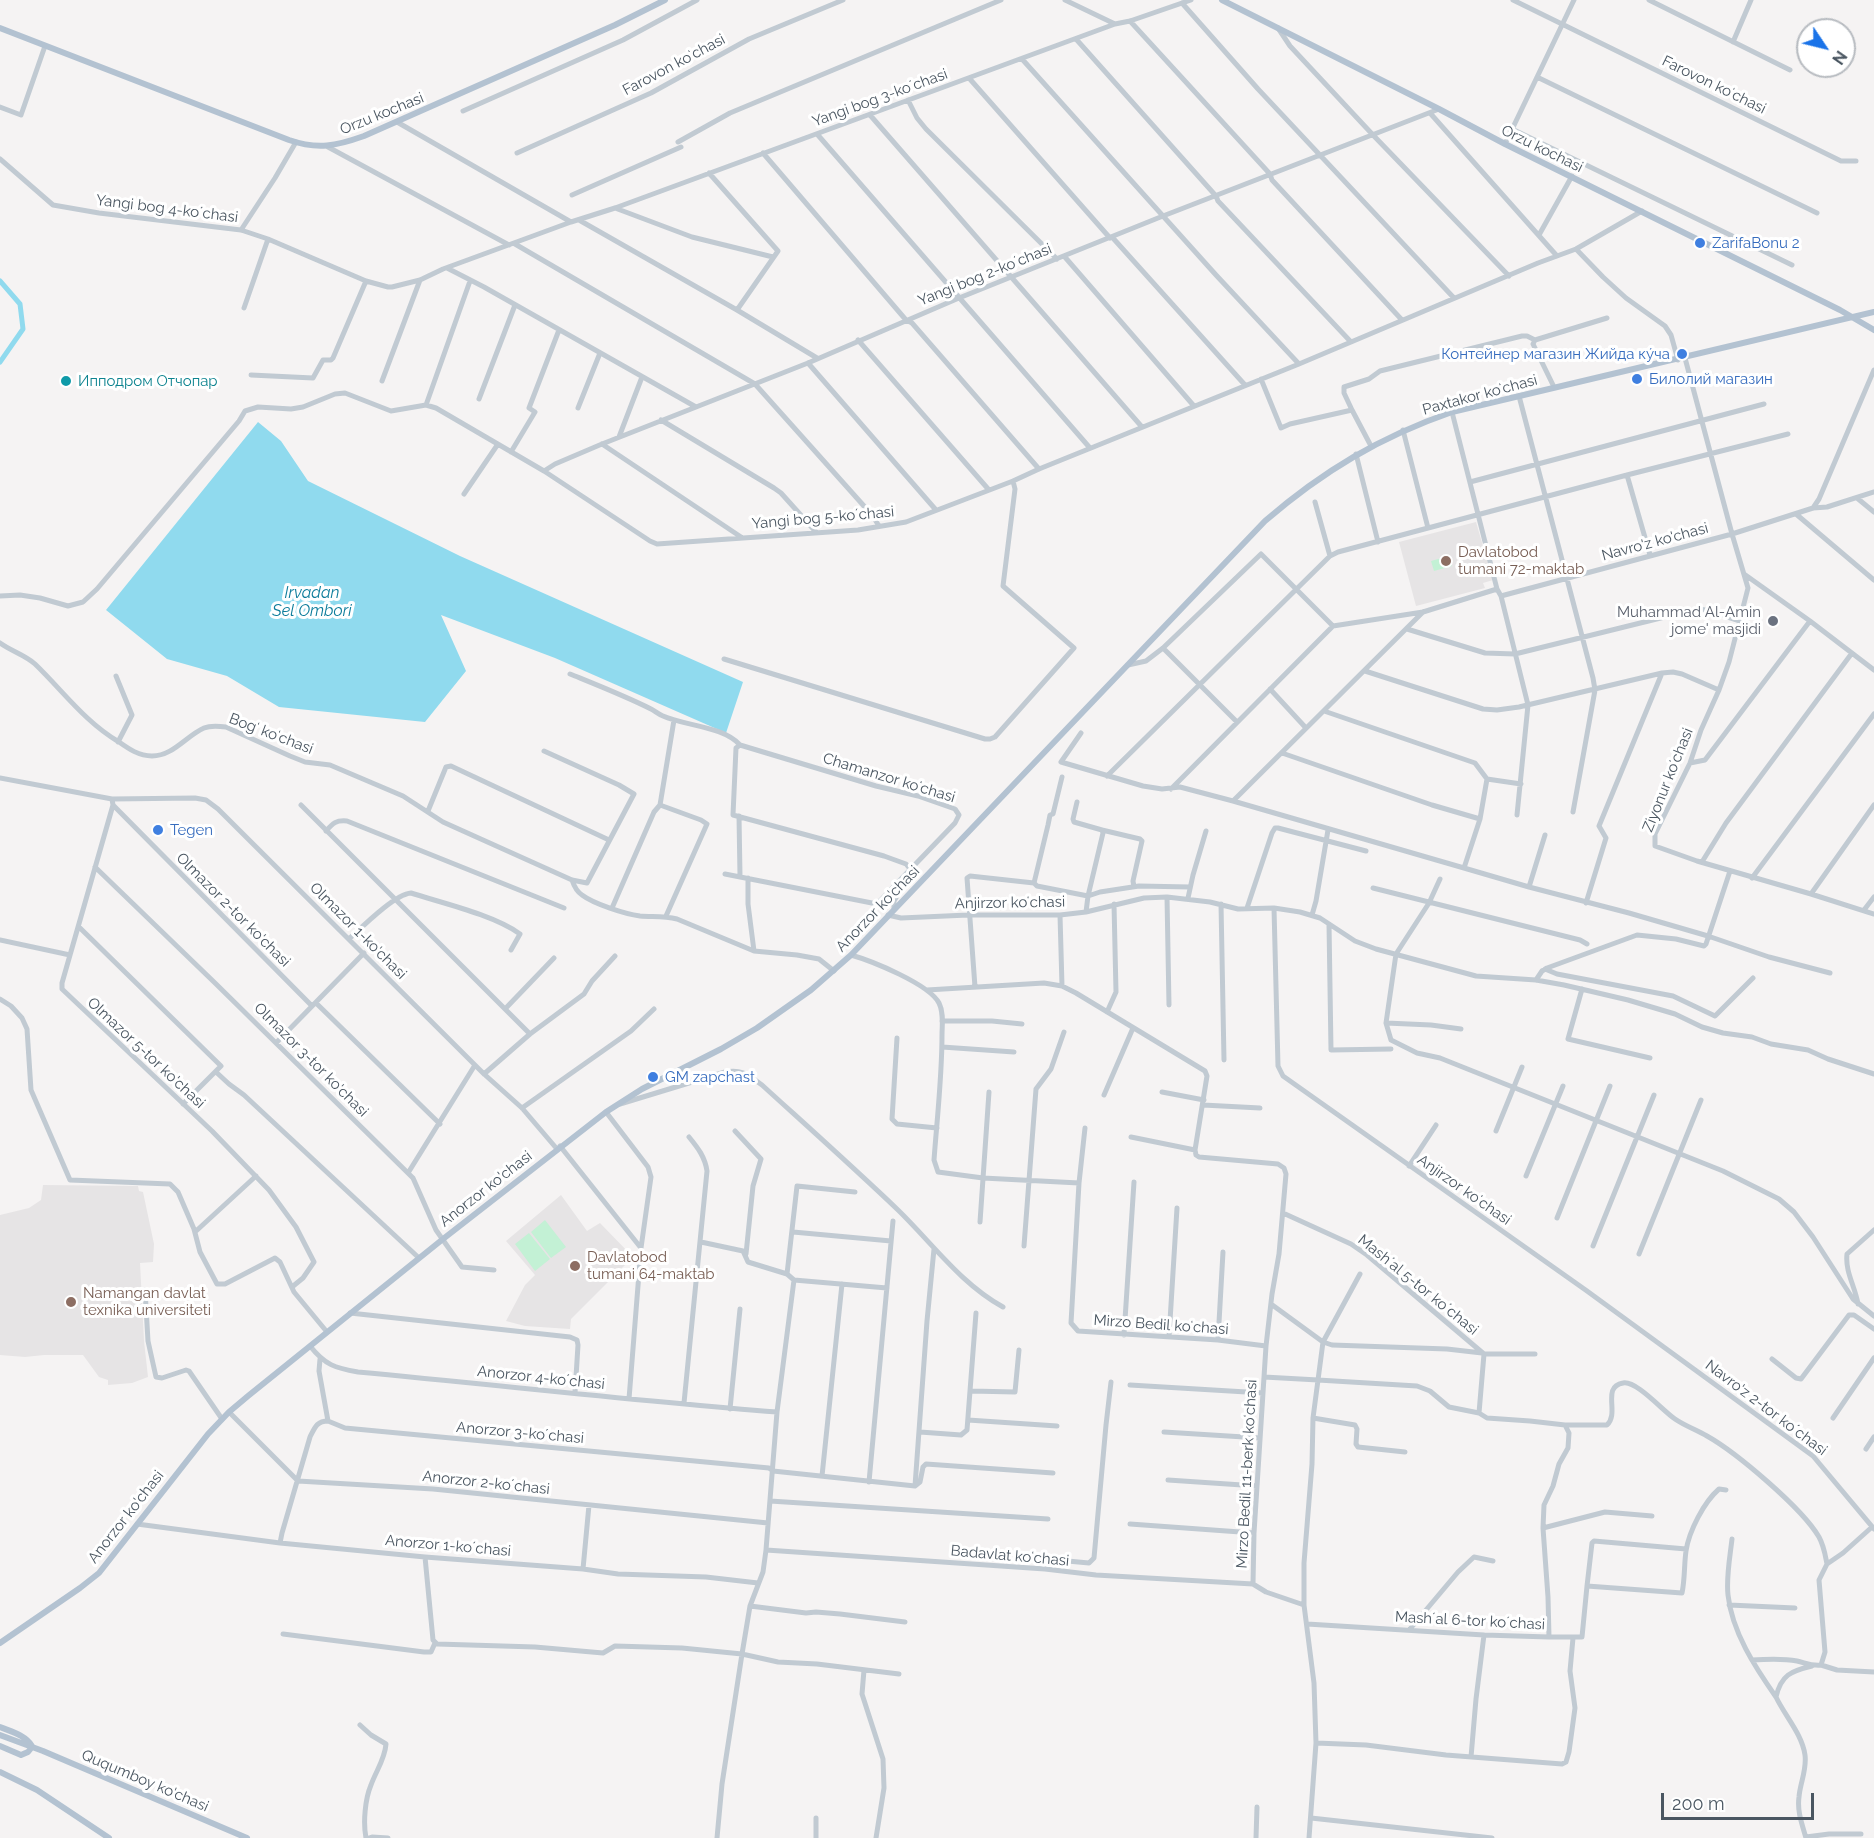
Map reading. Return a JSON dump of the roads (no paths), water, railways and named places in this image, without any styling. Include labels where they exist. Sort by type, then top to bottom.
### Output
[{"type":"main road","name":"Orzu kochasi","points":[[0,28],[296,142],[328,147],[356,139],[397,122],[615,25],[665,0]]},
{"type":"main road","name":"Orzu kochasi","points":[[1222,0],[1853,317],[1874,330]]},
{"type":"main road","name":"Paxtakor koʻchasi","points":[[1051,746],[1265,521],[1308,486],[1371,446],[1403,430],[1452,412],[1874,312]]},
{"type":"main road","name":"Anorzor ko'chasi","points":[[0,1643],[93,1579],[104,1568],[188,1458],[222,1419],[350,1313],[606,1112],[642,1089],[721,1050],[757,1028],[834,971],[1051,746]]},
{"type":"main road","points":[[0,1726],[21,1735],[33,1747]]},
{"type":"main road","points":[[0,1734],[33,1747]]},
{"type":"main road","points":[[0,1746],[21,1755],[33,1747]]},
{"type":"main road","name":"Ququmboy ko'chasi","points":[[33,1747],[247,1838]]},
{"type":"main road","points":[[0,1772],[37,1790],[109,1838]]},
{"type":"street","points":[[463,111],[623,40],[697,0]]},
{"type":"street","name":"Farovon koʻchasi","points":[[517,153],[651,93],[749,39],[843,0]]},
{"type":"street","points":[[572,195],[679,144],[730,113],[1001,0]]},
{"type":"street","points":[[1065,0],[1115,24]]},
{"type":"street","name":"Yangi bog 3-koʼchasi","points":[[579,220],[1115,24],[1191,0]]},
{"type":"street","name":"Farovon koʻchasi","points":[[1513,0],[1841,161],[1856,161]]},
{"type":"street","points":[[1505,144],[1574,0]]},
{"type":"street","points":[[1649,0],[1662,3],[1790,70]]},
{"type":"street","points":[[1733,42],[1751,0]]},
{"type":"street","points":[[1182,3],[1454,298]]},
{"type":"street","points":[[1130,21],[1270,174],[1272,180],[1402,320]]},
{"type":"street","points":[[1277,27],[1290,46],[1509,276]]},
{"type":"street","points":[[1076,39],[1218,201],[1351,342]]},
{"type":"street","points":[[0,107],[21,115],[45,46]]},
{"type":"street","points":[[1022,59],[1299,364]]},
{"type":"street","points":[[1537,77],[1817,213]]},
{"type":"street","points":[[969,78],[1245,385]]},
{"type":"street","points":[[908,100],[917,118],[926,129],[1057,258]]},
{"type":"street","name":"Yangi bog 2-koʼchasi","points":[[544,471],[602,444],[808,363],[1057,258],[1439,109]]},
{"type":"street","points":[[1430,113],[1557,256]]},
{"type":"street","points":[[870,115],[1142,427]]},
{"type":"street","points":[[397,122],[571,222]]},
{"type":"street","points":[[1512,129],[1792,265]]},
{"type":"street","points":[[817,134],[1090,448]]},
{"type":"street","points":[[241,230],[296,142]]},
{"type":"street","points":[[328,147],[512,244],[755,384],[872,515],[879,526]]},
{"type":"street","points":[[763,153],[906,320],[912,323],[1039,469]]},
{"type":"street","name":"Yangi bog 4-koʼchasi","points":[[0,159],[53,205],[99,213],[241,230],[388,287],[420,280],[579,220]]},
{"type":"street","points":[[709,173],[778,251],[737,310]]},
{"type":"street","points":[[1539,235],[1572,176]]},
{"type":"street","points":[[615,208],[692,237],[773,257]]},
{"type":"street","name":"Yangi bog 5-koʼchasi","points":[[426,405],[436,408],[544,471],[653,543],[858,530],[906,522],[1013,482],[1039,469],[1576,249],[1642,211]]},
{"type":"street","points":[[579,220],[816,358]]},
{"type":"street","points":[[244,308],[268,239]]},
{"type":"street","name":"Ziyonur koʻchasi","points":[[1576,249],[1626,298],[1665,326],[1671,335],[1702,420],[1748,588],[1729,662],[1719,690],[1701,730],[1690,763],[1656,834],[1655,846],[1874,914]]},
{"type":"street","points":[[1064,256],[1194,406]]},
{"type":"street","points":[[447,268],[696,407]]},
{"type":"street","points":[[251,375],[313,378],[323,360],[333,358],[366,280]]},
{"type":"street","points":[[382,381],[420,280]]},
{"type":"street","points":[[0,596],[30,596],[68,606],[83,602],[105,581],[239,422],[245,411],[251,408],[291,409],[303,407],[335,394],[345,393],[391,411],[426,405],[470,281]]},
{"type":"street","points":[[479,399],[515,305]]},
{"type":"street","points":[[1371,446],[1344,393],[1344,387],[1369,379],[1380,370],[1522,336],[1535,340],[1606,318]]},
{"type":"street","points":[[510,452],[535,412],[529,408],[559,330]]},
{"type":"street","points":[[858,340],[989,490]]},
{"type":"street","points":[[1535,340],[1533,344],[1554,387]]},
{"type":"street","points":[[578,408],[600,353]]},
{"type":"street","points":[[808,363],[936,510]]},
{"type":"street","points":[[1813,508],[1819,499],[1874,370]]},
{"type":"street","points":[[619,437],[642,377]]},
{"type":"street","points":[[1261,379],[1281,428],[1353,410]]},
{"type":"street","points":[[1519,396],[1584,638],[1595,690],[1573,812]]},
{"type":"street","points":[[1470,482],[1764,404]]},
{"type":"street","points":[[1452,412],[1528,705],[1517,815]]},
{"type":"street","points":[[661,420],[774,488],[816,532]]},
{"type":"street","points":[[1403,430],[1428,528]]},
{"type":"street","points":[[1107,776],[1330,556],[1627,474],[1788,434]]},
{"type":"street","points":[[464,494],[498,444]]},
{"type":"street","points":[[602,444],[741,537]]},
{"type":"street","points":[[1356,454],[1378,542]]},
{"type":"street","points":[[1627,474],[1650,555]]},
{"type":"street","points":[[724,659],[985,739],[995,736],[1074,648],[1003,586],[1015,489],[1013,482]]},
{"type":"street","name":"Navro'z ko'chasi","points":[[1501,596],[1732,534],[1813,508],[1827,507],[1874,492]]},
{"type":"street","points":[[1857,498],[1874,512]]},
{"type":"street","points":[[1315,502],[1330,556]]},
{"type":"street","points":[[1796,514],[1874,580]]},
{"type":"street","points":[[1128,665],[1146,661],[1163,648],[1261,554],[1333,626]]},
{"type":"street","points":[[1744,574],[1874,670]]},
{"type":"street","points":[[1171,789],[1333,626],[1423,612],[1497,589]]},
{"type":"street","points":[[1407,629],[1485,653],[1515,654],[1697,609],[1740,621]]},
{"type":"street","points":[[1233,801],[1423,612]]},
{"type":"street","points":[[1690,763],[1705,760],[1810,621]]},
{"type":"street","name":"Bogʻ koʻchasi","points":[[0,642],[33,663],[94,726],[140,755],[154,757],[180,745],[203,728],[226,727],[304,762],[330,765],[403,796],[443,822],[572,880]]},
{"type":"street","points":[[1163,648],[1237,722]]},
{"type":"street","points":[[1702,862],[1726,823],[1852,652]]},
{"type":"street","points":[[1365,671],[1483,709],[1510,709],[1673,672],[1719,690]]},
{"type":"street","points":[[1586,903],[1606,838],[1599,826],[1662,673]]},
{"type":"street","name":"Chamanzor koʻchasi","points":[[570,674],[653,710],[661,716],[699,726],[736,740],[740,745],[876,786],[918,796],[955,809],[959,815],[955,823],[911,870],[880,902],[873,904],[725,874]]},
{"type":"street","points":[[116,676],[132,715],[118,742]]},
{"type":"street","points":[[1270,689],[1306,728]]},
{"type":"street","points":[[1324,711],[1474,763],[1487,779],[1521,784]]},
{"type":"street","points":[[1752,878],[1874,714]]},
{"type":"street","points":[[612,908],[654,812],[660,806],[674,720]]},
{"type":"street","points":[[1081,733],[1061,762],[1143,786],[1171,789],[1180,787],[1233,801],[1328,830],[1708,936],[1769,957],[1830,974]]},
{"type":"street","points":[[740,745],[736,748],[733,815],[884,856],[906,864],[911,870]]},
{"type":"street","points":[[544,751],[633,792],[634,796],[587,883],[572,880]]},
{"type":"street","points":[[1282,753],[1432,805],[1480,819]]},
{"type":"street","points":[[428,811],[446,767],[451,766],[609,840]]},
{"type":"street","points":[[1034,883],[1050,815],[1053,814],[1062,777]]},
{"type":"street","name":"Olmazor 1-ko'chasi","points":[[0,778],[112,802],[185,797],[206,800],[218,809],[484,1074],[522,1108],[559,1148],[641,1248]]},
{"type":"street","points":[[1464,868],[1480,819],[1487,779]]},
{"type":"street","name":"Olmazor 5-tor ko'chasi","points":[[112,802],[62,983],[63,989],[212,1131],[269,1190],[296,1227],[314,1262],[303,1278],[292,1287]]},
{"type":"street","name":"Olmazor 2-tor ko'chasi","points":[[112,802],[314,1004],[440,1124]]},
{"type":"street","points":[[1077,802],[1074,822],[1142,841],[1133,881],[1134,887]]},
{"type":"street","points":[[301,805],[530,1034]]},
{"type":"street","points":[[1811,894],[1874,805]]},
{"type":"street","points":[[660,806],[707,824],[666,916]]},
{"type":"street","points":[[739,816],[740,876]]},
{"type":"street","points":[[326,831],[334,822],[347,821],[564,908]]},
{"type":"street","points":[[1247,908],[1273,830],[1278,828],[1366,851]]},
{"type":"street","points":[[1086,912],[1102,830]]},
{"type":"street","points":[[1311,915],[1316,901],[1328,830]]},
{"type":"street","points":[[1188,898],[1206,831]]},
{"type":"street","points":[[1529,887],[1545,834]]},
{"type":"street","name":"Olmazor 3-tor ko'chasi","points":[[95,867],[408,1173],[413,1179],[436,1230],[462,1267],[494,1270]]},
{"type":"street","points":[[1536,980],[1545,969],[1636,935],[1676,939],[1704,946],[1730,871]]},
{"type":"street","points":[[975,987],[968,915],[967,878],[970,876],[1034,883],[1037,886],[1088,896],[1134,887],[1190,887]]},
{"type":"street","points":[[748,878],[749,914],[754,951]]},
{"type":"street","points":[[894,909],[894,901],[905,883],[903,878]]},
{"type":"street","points":[[1440,879],[1429,903],[1396,954],[1386,1023],[1389,1038],[1417,1053],[1440,1058],[1737,1177],[1779,1199],[1794,1212],[1813,1237],[1848,1292],[1858,1304],[1874,1316]]},
{"type":"street","points":[[572,880],[577,891],[583,896],[612,908],[634,915],[666,916],[754,951],[819,959],[834,971]]},
{"type":"street","points":[[1373,888],[1580,940],[1587,944]]},
{"type":"street","points":[[349,939],[396,899],[411,892],[513,928],[520,934],[511,950]]},
{"type":"street","points":[[1167,897],[1169,1005]]},
{"type":"street","name":"Anjirzor koʻchasi","points":[[888,915],[901,918],[1060,915],[1086,912],[1144,898],[1167,897],[1188,898],[1238,909],[1274,908],[1320,918],[1355,941],[1376,950],[1476,976],[1536,980],[1655,1008],[1676,1014],[1702,1027],[1752,1037],[1771,1044],[1808,1050],[1874,1074]]},
{"type":"street","points":[[1864,910],[1874,897]]},
{"type":"street","points":[[1107,1012],[1116,992],[1114,904]]},
{"type":"street","points":[[1221,904],[1224,1060]]},
{"type":"street","name":"Anjirzor koʻchasi","points":[[1274,908],[1278,1066],[1283,1076],[1587,1291],[1813,1456],[1873,1528]]},
{"type":"street","points":[[1060,915],[1062,986]]},
{"type":"street","points":[[1329,924],[1331,1050],[1391,1049]]},
{"type":"street","points":[[79,927],[221,1066],[183,1104]]},
{"type":"street","points":[[0,940],[70,955]]},
{"type":"street","points":[[276,1043],[364,953]]},
{"type":"street","points":[[851,955],[887,968],[927,990],[939,1004],[942,1021],[942,1047],[934,1160],[938,1172],[983,1178],[1079,1183]]},
{"type":"street","points":[[484,1074],[530,1034],[584,994],[592,981],[615,956]]},
{"type":"street","points":[[505,1009],[554,958]]},
{"type":"street","points":[[1545,969],[1557,974],[1673,996],[1715,1016],[1753,978]]},
{"type":"street","points":[[927,990],[1044,983],[1062,986],[1205,1071],[1208,1076],[1195,1150],[1131,1137]]},
{"type":"street","points":[[1582,990],[1568,1039],[1650,1058]]},
{"type":"street","points":[[0,999],[11,1006],[22,1018],[27,1029],[31,1090],[70,1180],[171,1184],[178,1192],[195,1232],[200,1252],[217,1284],[225,1284],[275,1258],[292,1287],[327,1332]]},
{"type":"street","points":[[522,1108],[631,1031],[654,1010]]},
{"type":"street","points":[[942,1021],[992,1021],[1022,1024]]},
{"type":"street","points":[[1386,1023],[1461,1029]]},
{"type":"street","points":[[1104,1095],[1133,1028]]},
{"type":"street","points":[[1024,1246],[1036,1089],[1051,1069],[1064,1032]]},
{"type":"street","points":[[897,1038],[892,1119],[897,1124],[937,1128]]},
{"type":"street","points":[[942,1047],[1014,1052]]},
{"type":"street","points":[[408,1173],[475,1065]]},
{"type":"street","points":[[1496,1131],[1522,1067]]},
{"type":"street","points":[[615,1106],[725,1072],[737,1070],[746,1073],[762,1085],[899,1212],[934,1249],[986,1297],[1003,1307]]},
{"type":"street","points":[[216,1072],[253,1103],[419,1258]]},
{"type":"street","points":[[1526,1176],[1563,1086]]},
{"type":"street","points":[[1557,1218],[1610,1086]]},
{"type":"street","points":[[980,1222],[989,1092]]},
{"type":"street","points":[[1162,1092],[1204,1103],[1260,1108]]},
{"type":"street","points":[[1593,1246],[1654,1095]]},
{"type":"street","points":[[1639,1254],[1701,1100]]},
{"type":"street","points":[[606,1112],[648,1167],[651,1177],[641,1248],[629,1399]]},
{"type":"street","points":[[1409,1166],[1436,1125]]},
{"type":"street","name":"Mirzo Bedil koʻchasi","points":[[1085,1128],[1079,1183],[1071,1323],[1078,1331],[1218,1340],[1266,1346]]},
{"type":"street","points":[[735,1131],[761,1159],[753,1186],[746,1254],[748,1262],[787,1274],[794,1280],[887,1287]]},
{"type":"street","points":[[684,1403],[707,1171],[706,1161],[689,1137]]},
{"type":"street","name":"Mirzo Bedil 11-berk koʻchasi","points":[[1195,1150],[1199,1157],[1278,1164],[1284,1168],[1286,1174],[1266,1346],[1253,1584],[1266,1593],[1304,1605]]},
{"type":"street","points":[[195,1232],[256,1176]]},
{"type":"street","points":[[1124,1335],[1134,1182]]},
{"type":"street","points":[[787,1274],[797,1186],[855,1192]]},
{"type":"street","points":[[1169,1337],[1177,1208]]},
{"type":"street","name":"Mashʼal 5-tor koʼchasi","points":[[1283,1213],[1341,1239],[1367,1255],[1483,1353],[1479,1413]]},
{"type":"street","points":[[869,1482],[893,1221]]},
{"type":"street","points":[[1858,1304],[1848,1275],[1847,1254],[1874,1230]]},
{"type":"street","points":[[793,1232],[891,1241]]},
{"type":"street","points":[[701,1242],[743,1251],[746,1254]]},
{"type":"street","points":[[915,1486],[934,1249]]},
{"type":"street","points":[[1218,1340],[1224,1252]]},
{"type":"street","points":[[1309,1838],[1316,1743],[1314,1683],[1304,1605],[1304,1563],[1312,1464],[1313,1418],[1323,1342],[1360,1274]]},
{"type":"street","points":[[717,1838],[722,1785],[750,1606],[763,1572],[777,1412],[794,1280]]},
{"type":"street","points":[[822,1476],[842,1284]]},
{"type":"street","points":[[145,1290],[148,1341],[156,1377],[162,1378],[189,1371],[222,1419]]},
{"type":"street","points":[[1271,1304],[1323,1342],[1340,1346],[1535,1354]]},
{"type":"street","points":[[730,1408],[740,1309]]},
{"type":"street","points":[[350,1313],[570,1337],[576,1340],[578,1345],[574,1393]]},
{"type":"street","points":[[920,1432],[961,1435],[967,1430],[976,1313]]},
{"type":"street","points":[[1772,1359],[1796,1378],[1801,1379],[1849,1315],[1854,1315],[1874,1329]]},
{"type":"street","points":[[280,1543],[306,1449],[316,1425],[322,1421],[328,1421],[319,1371],[320,1359],[310,1346]]},
{"type":"street","points":[[970,1391],[1015,1392],[1019,1350]]},
{"type":"street","points":[[1833,1418],[1874,1358]]},
{"type":"street","name":"Аnorzor 4-koʼchasi","points":[[320,1359],[331,1365],[358,1372],[777,1412]]},
{"type":"street","points":[[1264,1377],[1417,1386],[1430,1391],[1449,1407],[1479,1413],[1487,1419],[1565,1425],[1607,1425],[1613,1416],[1611,1395],[1614,1388],[1621,1383],[1629,1382],[1673,1418],[1720,1444],[1780,1494],[1814,1529],[1824,1548],[1827,1564]]},
{"type":"street","points":[[1046,1559],[1089,1563],[1094,1558],[1111,1382]]},
{"type":"street","points":[[1130,1385],[1263,1393]]},
{"type":"street","points":[[229,1412],[298,1481]]},
{"type":"street","points":[[1313,1418],[1355,1425],[1356,1446],[1405,1452]]},
{"type":"street","points":[[968,1420],[1057,1426]]},
{"type":"street","name":"Аnorzor 3-koʼchasi","points":[[328,1421],[345,1428],[769,1468],[773,1472],[915,1486]]},
{"type":"street","points":[[1549,1637],[1543,1528],[1544,1505],[1553,1486],[1559,1464],[1568,1448],[1569,1433],[1565,1425]]},
{"type":"street","points":[[1164,1432],[1260,1438]]},
{"type":"street","points":[[1866,1449],[1874,1437]]},
{"type":"street","points":[[915,1486],[920,1482],[923,1467],[926,1464],[1053,1473]]},
{"type":"street","points":[[1168,1480],[1257,1486]]},
{"type":"street","name":"Аnorzor 2-koʼchasi","points":[[298,1481],[433,1489],[768,1523]]},
{"type":"street","points":[[1587,1586],[1680,1594],[1691,1532],[1716,1492],[1719,1489],[1726,1490]]},
{"type":"street","points":[[770,1501],[1048,1519]]},
{"type":"street","points":[[583,1569],[589,1505]]},
{"type":"street","points":[[1543,1528],[1605,1512],[1652,1516]]},
{"type":"street","name":"Аnorzor 1-koʼchasi","points":[[137,1524],[280,1543],[425,1557],[583,1569],[618,1574],[706,1577],[759,1583]]},
{"type":"street","points":[[1130,1524],[1254,1533]]},
{"type":"street","points":[[1821,1665],[1825,1652],[1819,1580],[1827,1564],[1873,1528]]},
{"type":"street","points":[[1732,1539],[1729,1605],[1752,1660],[1803,1743],[1806,1767],[1798,1806],[1806,1838],[1829,1834],[1861,1834]]},
{"type":"street","points":[[1316,1743],[1366,1745],[1562,1764],[1566,1762],[1575,1708],[1570,1671],[1573,1638],[1582,1637],[1592,1543],[1594,1540],[1686,1550]]},
{"type":"street","name":"Badavlat koʻchasi","points":[[766,1550],[1044,1569],[1096,1575],[1253,1584]]},
{"type":"street","points":[[282,1634],[431,1652],[435,1643],[429,1611],[425,1557]]},
{"type":"street","points":[[1410,1629],[1458,1572],[1474,1557],[1493,1561]]},
{"type":"street","points":[[1729,1605],[1795,1608]]},
{"type":"street","points":[[750,1606],[905,1622]]},
{"type":"street","name":"Mashʼal 6-tor koʼchasi","points":[[1306,1624],[1573,1638]]},
{"type":"street","points":[[1471,1756],[1484,1635]]},
{"type":"street","points":[[435,1643],[535,1647],[603,1653],[615,1646],[682,1648],[742,1654],[778,1662],[817,1664],[899,1674]]},
{"type":"street","points":[[1752,1660],[1781,1659],[1812,1666]]},
{"type":"street","points":[[1776,1697],[1778,1689],[1788,1674],[1812,1666],[1821,1665],[1837,1670],[1874,1672]]},
{"type":"street","points":[[864,1670],[862,1694],[883,1759],[884,1788],[876,1838]]},
{"type":"street","points":[[360,1725],[371,1735],[387,1744],[369,1790],[366,1823],[368,1838],[387,1838]]},
{"type":"street","points":[[1256,1838],[1257,1807]]},
{"type":"street","points":[[816,1818],[816,1838]]},
{"type":"street","points":[[1311,1818],[1492,1838]]},
{"type":"water","name":"Irvadan Sel Ombori","points":[[258,422],[281,441],[308,481],[460,556],[743,682],[726,733],[555,658],[441,615],[466,671],[425,722],[279,707],[227,676],[167,659],[106,610]]},
{"type":"waterway","points":[[0,281],[20,304],[23,329],[0,362]]},
{"type":"place","name":"ZarifaBonu 2","points":[[1700,243]]},
{"type":"place","name":"Контейнер магазин Жийда ку́ча","points":[[1682,354]]},
{"type":"place","name":"Билолий магазин","points":[[1637,379]]},
{"type":"place","name":"Ипподром Отчопар","points":[[66,381]]},
{"type":"place","name":"Davlatobod tumani 72-maktab","points":[[1446,561]]},
{"type":"place","name":"Muhammad Al-Amin jome' masjidi","points":[[1773,621]]},
{"type":"place","name":"Tegen","points":[[158,830]]},
{"type":"place","name":"GM zapchast","points":[[653,1077]]},
{"type":"place","name":"Davlatobod tumani 64-maktab","points":[[575,1266]]},
{"type":"place","name":"Namangan davlat texnika universiteti","points":[[71,1302]]}]
